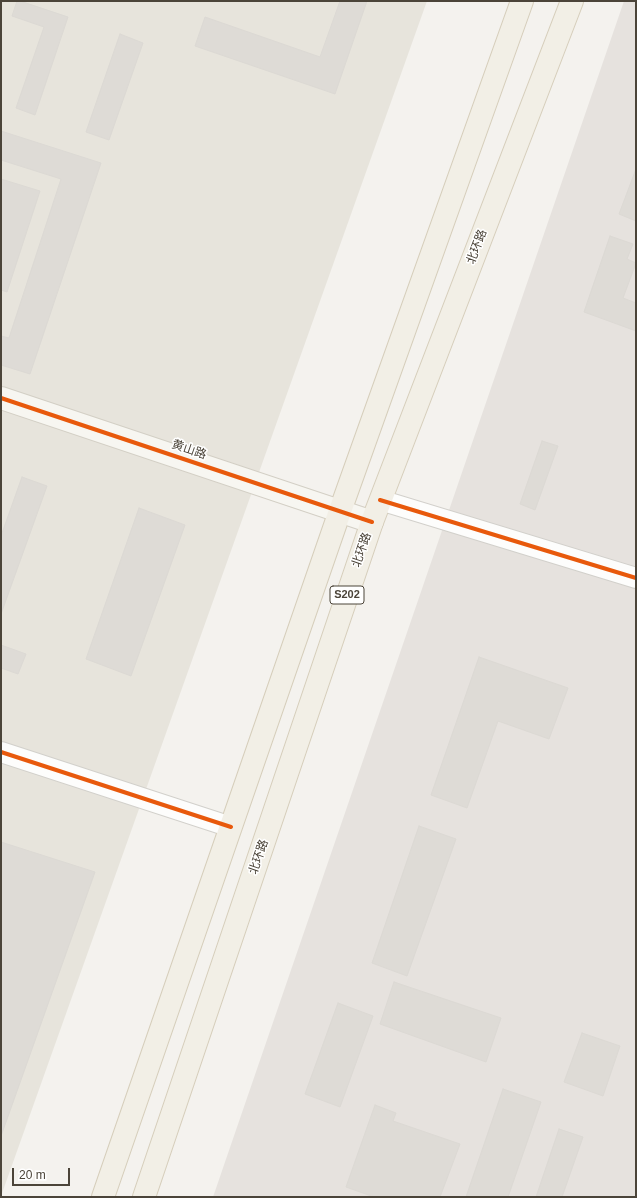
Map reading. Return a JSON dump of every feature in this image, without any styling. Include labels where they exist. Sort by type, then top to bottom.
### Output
[{"type":"main road","name":"S202","points":[[103,1197],[340,511],[522,1]]},
{"type":"main road","name":"北环路","points":[[144,1197],[372,522],[572,1]]},
{"type":"street","name":"黄山路","points":[[1,398],[372,522]]},
{"type":"street","points":[[380,500],[636,578]]},
{"type":"street","points":[[1,752],[230,828]]},
{"type":"shaded area","points":[[1,1],[427,1],[1,1196]]},
{"type":"shaded area","points":[[624,1],[636,1],[636,1197],[213,1197]]},
{"type":"building","points":[[17,1],[68,17],[35,115],[16,108],[44,27],[12,16]]},
{"type":"building","points":[[340,1],[367,1],[335,94],[195,46],[205,17],[320,57]]},
{"type":"building","points":[[120,34],[143,43],[109,140],[86,132]]},
{"type":"building","points":[[1,131],[101,163],[30,374],[1,365],[1,336],[9,338],[61,179],[1,160]]},
{"type":"building","points":[[636,169],[636,221],[619,214]]},
{"type":"building","points":[[1,179],[40,191],[7,292],[1,290]]},
{"type":"building","points":[[610,236],[633,244],[627,259],[636,263],[623,298],[636,303],[636,331],[584,312]]},
{"type":"building","points":[[542,441],[558,446],[535,510],[520,504]]},
{"type":"building","points":[[22,477],[47,486],[1,614],[1,536]]},
{"type":"building","points":[[139,508],[185,525],[131,676],[86,659]]},
{"type":"building","points":[[1,645],[26,654],[18,674],[1,668]]},
{"type":"building","points":[[479,657],[568,688],[549,739],[498,721],[467,808],[431,795]]},
{"type":"building","points":[[419,826],[456,839],[407,976],[372,963]]},
{"type":"building","points":[[1,842],[95,872],[1,1136]]},
{"type":"building","points":[[394,982],[501,1018],[486,1062],[380,1024]]},
{"type":"building","points":[[338,1003],[373,1016],[340,1107],[305,1094]]},
{"type":"building","points":[[582,1033],[620,1046],[603,1096],[564,1082]]},
{"type":"building","points":[[503,1089],[541,1102],[508,1197],[466,1197]]},
{"type":"building","points":[[375,1105],[396,1113],[393,1121],[460,1144],[440,1197],[374,1197],[346,1187]]},
{"type":"building","points":[[559,1129],[583,1137],[562,1197],[536,1197]]},
{"type":"cycle path","points":[[1,398],[372,522]]},
{"type":"cycle path","points":[[380,500],[636,578]]},
{"type":"cycle path","points":[[1,752],[231,827]]}]
